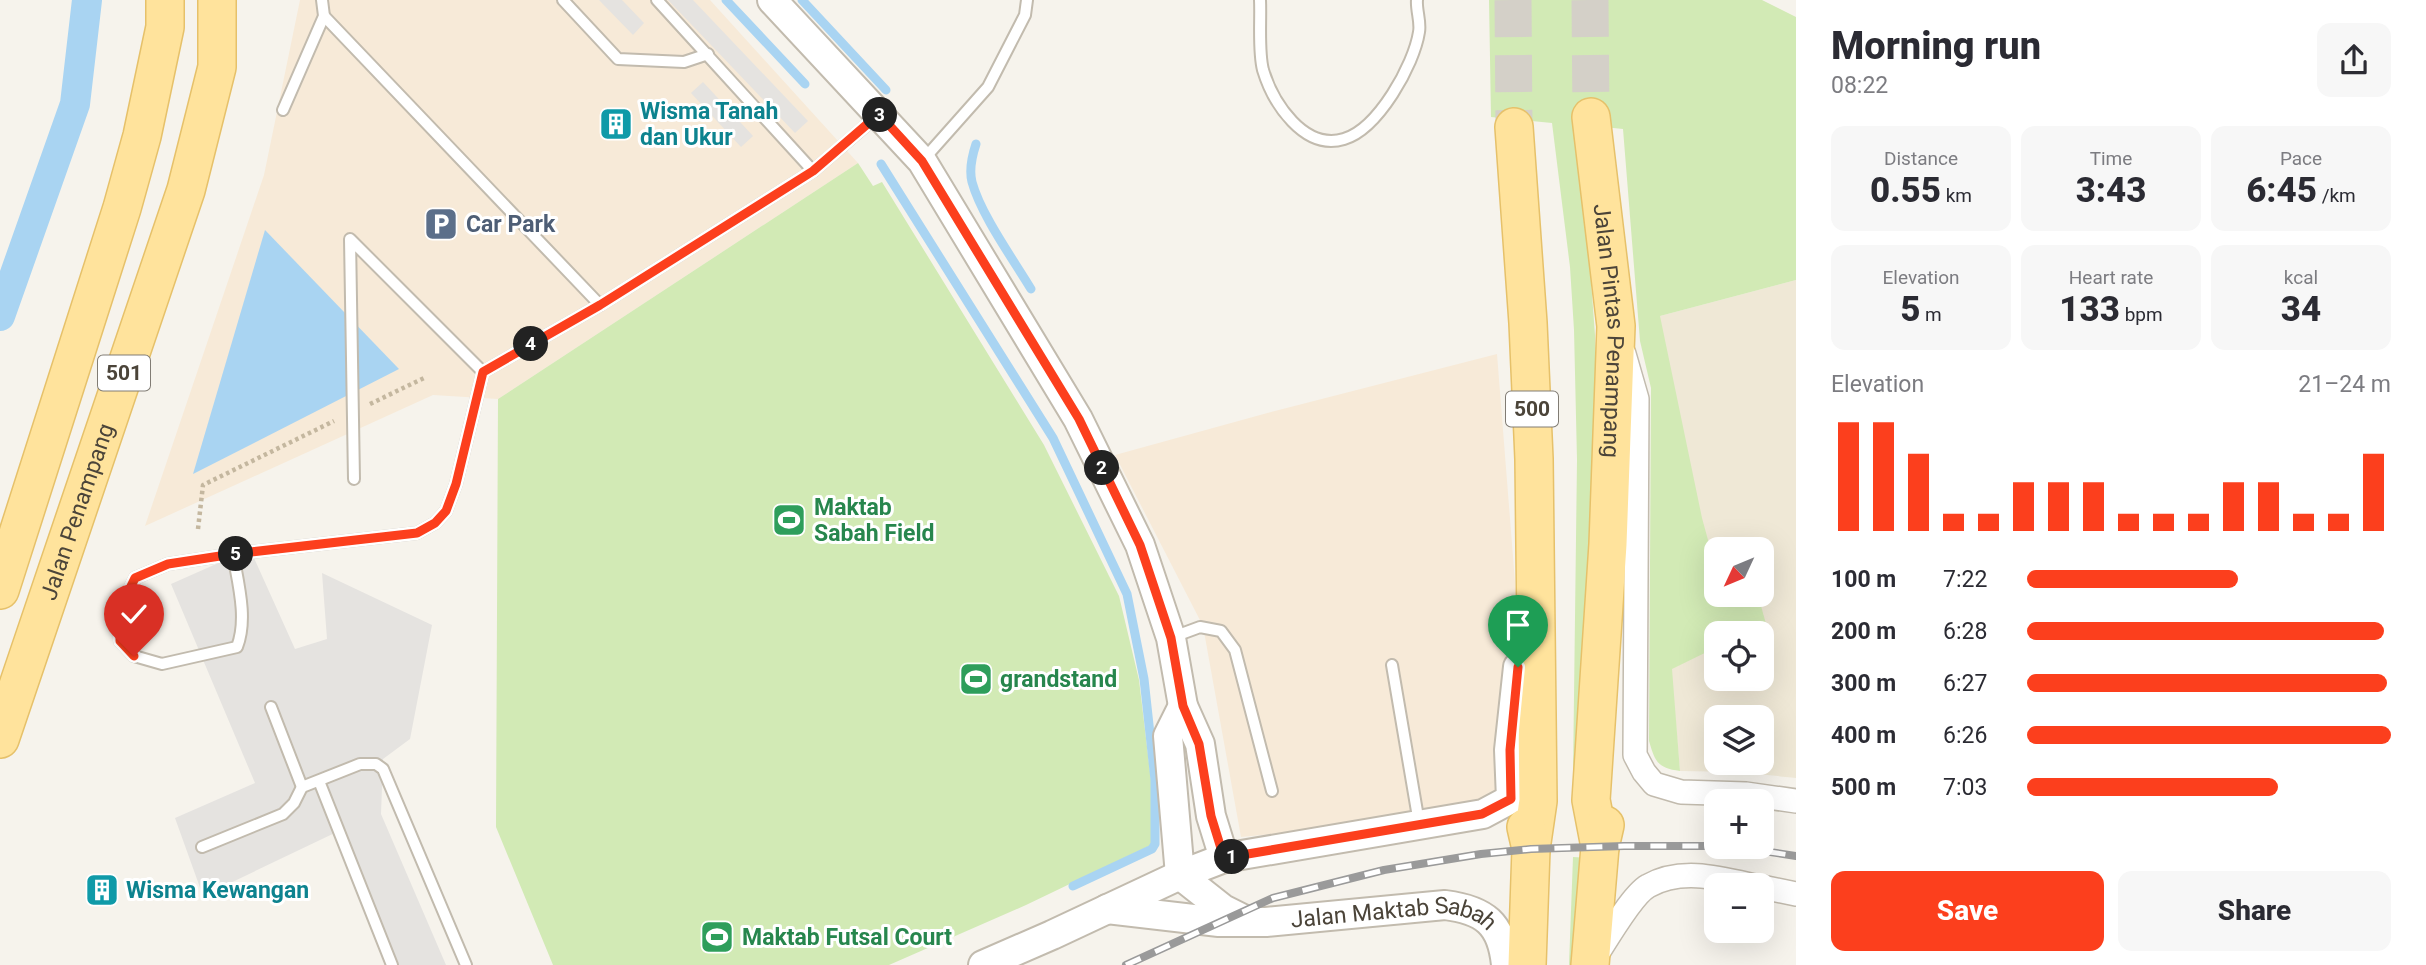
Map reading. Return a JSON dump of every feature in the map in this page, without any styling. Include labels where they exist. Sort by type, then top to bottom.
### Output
[{"type":"main road","name":"Jalan Penampang","points":[[0,590],[122,208],[142,136],[165,27],[165,0]]},
{"type":"main road","name":"Jalan Penampang","points":[[0,739],[186,190],[217,67],[217,0]]},
{"type":"main road","name":"Jalan Pintas Penampang","points":[[1590,965],[1600,847],[1591,800],[1608,544],[1616,326],[1591,117]]},
{"type":"main road","name":"500","points":[[1514,127],[1534,459],[1538,801],[1531,849],[1527,965]]},
{"type":"main road","name":"500","points":[[1531,849],[1526,827],[1518,667],[1535,595]]},
{"type":"street","points":[[772,0],[922,161],[1079,419],[1140,545],[1171,638],[1183,706],[1199,744],[1211,816],[1224,858]]},
{"type":"street","points":[[1616,326],[1637,399],[1635,755],[1654,784],[1681,792],[1746,794],[1796,801]]},
{"type":"street","points":[[983,965],[1180,875],[1224,858],[1482,814],[1511,799],[1510,750],[1518,667]]},
{"type":"street","points":[[1183,706],[1168,736],[1180,875],[1223,909],[1247,921]]},
{"type":"street","points":[[1590,965],[1618,920],[1646,886],[1674,877],[1704,875]]},
{"type":"street","points":[[1774,889],[1796,894]]},
{"type":"street","name":"Jalan Maktab Sabah","points":[[1107,909],[1219,922],[1266,922],[1445,905],[1469,908],[1484,915],[1496,931],[1505,953],[1506,965]]},
{"type":"lane","points":[[283,110],[324,16],[322,0]]},
{"type":"lane","points":[[563,0],[618,59],[684,62],[708,54]]},
{"type":"lane","points":[[657,0],[813,171]]},
{"type":"lane","points":[[922,161],[988,87],[1025,15],[1027,0]]},
{"type":"lane","points":[[1260,0],[1262,68],[1274,95],[1292,124],[1316,139],[1344,139],[1368,125],[1392,94],[1401,80],[1419,31],[1417,0]]},
{"type":"lane","points":[[324,16],[600,305]]},
{"type":"lane","points":[[233,554],[241,602],[237,647],[162,664],[134,656],[120,641],[120,609],[135,578],[168,564],[233,554],[417,533],[435,523],[446,511],[456,484],[483,372],[600,305],[813,171],[879,114]]},
{"type":"lane","points":[[354,479],[350,239],[483,372]]},
{"type":"lane","points":[[1171,638],[1199,627],[1222,631],[1235,649],[1272,791]]},
{"type":"lane","points":[[1392,665],[1420,826]]},
{"type":"lane","points":[[271,708],[302,787]]},
{"type":"lane","points":[[202,847],[283,814],[294,803],[302,787],[369,763],[376,764],[383,769],[466,965]]},
{"type":"lane","points":[[318,781],[392,965]]},
{"type":"path","points":[[364,407],[426,377]]},
{"type":"path","points":[[198,528],[203,485],[339,419]]},
{"type":"shaded area","points":[[300,0],[710,0],[858,163],[498,399],[433,395],[145,526],[264,175]]},
{"type":"shaded area","points":[[599,0],[622,0],[644,23],[633,35]]},
{"type":"shaded area","points":[[668,0],[693,0],[808,121],[795,133]]},
{"type":"shaded area","points":[[703,82],[753,136],[741,147],[691,93]]},
{"type":"shaded area","points":[[1796,280],[1796,778],[1767,775],[1774,775],[1774,705],[1704,705],[1704,771],[1680,771],[1671,669],[1660,316]]},
{"type":"shaded area","points":[[1497,354],[1527,734],[1512,786],[1477,804],[1380,824],[1241,837],[1203,626],[1115,455]]},
{"type":"shaded area","points":[[250,549],[295,649],[327,639],[322,573],[432,625],[410,739],[383,759],[381,814],[446,965],[399,965],[341,830],[203,896],[175,818],[255,783],[171,584]]},
{"type":"green space","points":[[1489,0],[1762,0],[1796,17],[1796,280],[1660,316],[1707,537],[1704,537],[1704,607],[1761,607],[1765,621],[1704,621],[1704,653],[1672,669],[1680,771],[1666,768],[1658,762],[1649,741],[1651,388],[1640,341],[1623,129],[1574,124],[1595,335],[1598,459],[1575,780],[1577,460],[1574,330],[1570,267],[1552,123],[1491,117]]},
{"type":"green space","name":"Maktab Sabah Field","points":[[858,163],[873,186],[882,182],[1044,445],[1119,596],[1139,680],[1151,780],[1151,845],[1026,905],[889,965],[553,965],[496,827],[498,399]]},
{"type":"green space","points":[[1573,857],[1590,858],[1583,965],[1569,965]]},
{"type":"water","points":[[265,230],[399,369],[193,474]]},
{"type":"waterway","points":[[0,316],[75,104],[87,0]]},
{"type":"waterway","points":[[726,0],[805,84]]},
{"type":"waterway","points":[[802,0],[886,90]]},
{"type":"waterway","points":[[976,144],[971,173],[976,195],[1031,289]]},
{"type":"waterway","points":[[881,164],[1053,438],[1127,594],[1144,679],[1155,780],[1155,844],[1152,849],[1073,886]]},
{"type":"tunnel","points":[[1513,0],[1514,127]]},
{"type":"tunnel","points":[[1590,0],[1591,117]]},
{"type":"railway","points":[[1126,965],[1273,898],[1384,870],[1481,854],[1531,849],[1704,846]]},
{"type":"railway","points":[[1774,853],[1796,856]]},
{"type":"place","name":"Wisma Tanah dan Ukur","points":[[616,124]]},
{"type":"place","name":"Car Park","points":[[441,224]]},
{"type":"place","name":"Maktab Sabah Field","points":[[789,520]]},
{"type":"place","name":"grandstand","points":[[976,679]]},
{"type":"place","name":"Wisma Kewangan","points":[[102,890]]},
{"type":"place","name":"Maktab Futsal Court","points":[[717,937]]},
{"type":"route","points":[[134,656],[120,641],[120,609],[135,578],[168,564],[417,533],[435,523],[446,511],[456,484],[483,372],[600,305],[813,171],[879,114],[922,161],[1079,419],[1140,545],[1171,638],[1183,706],[1199,744],[1211,816],[1224,858],[1482,814],[1511,799],[1510,750],[1518,667]]}]
